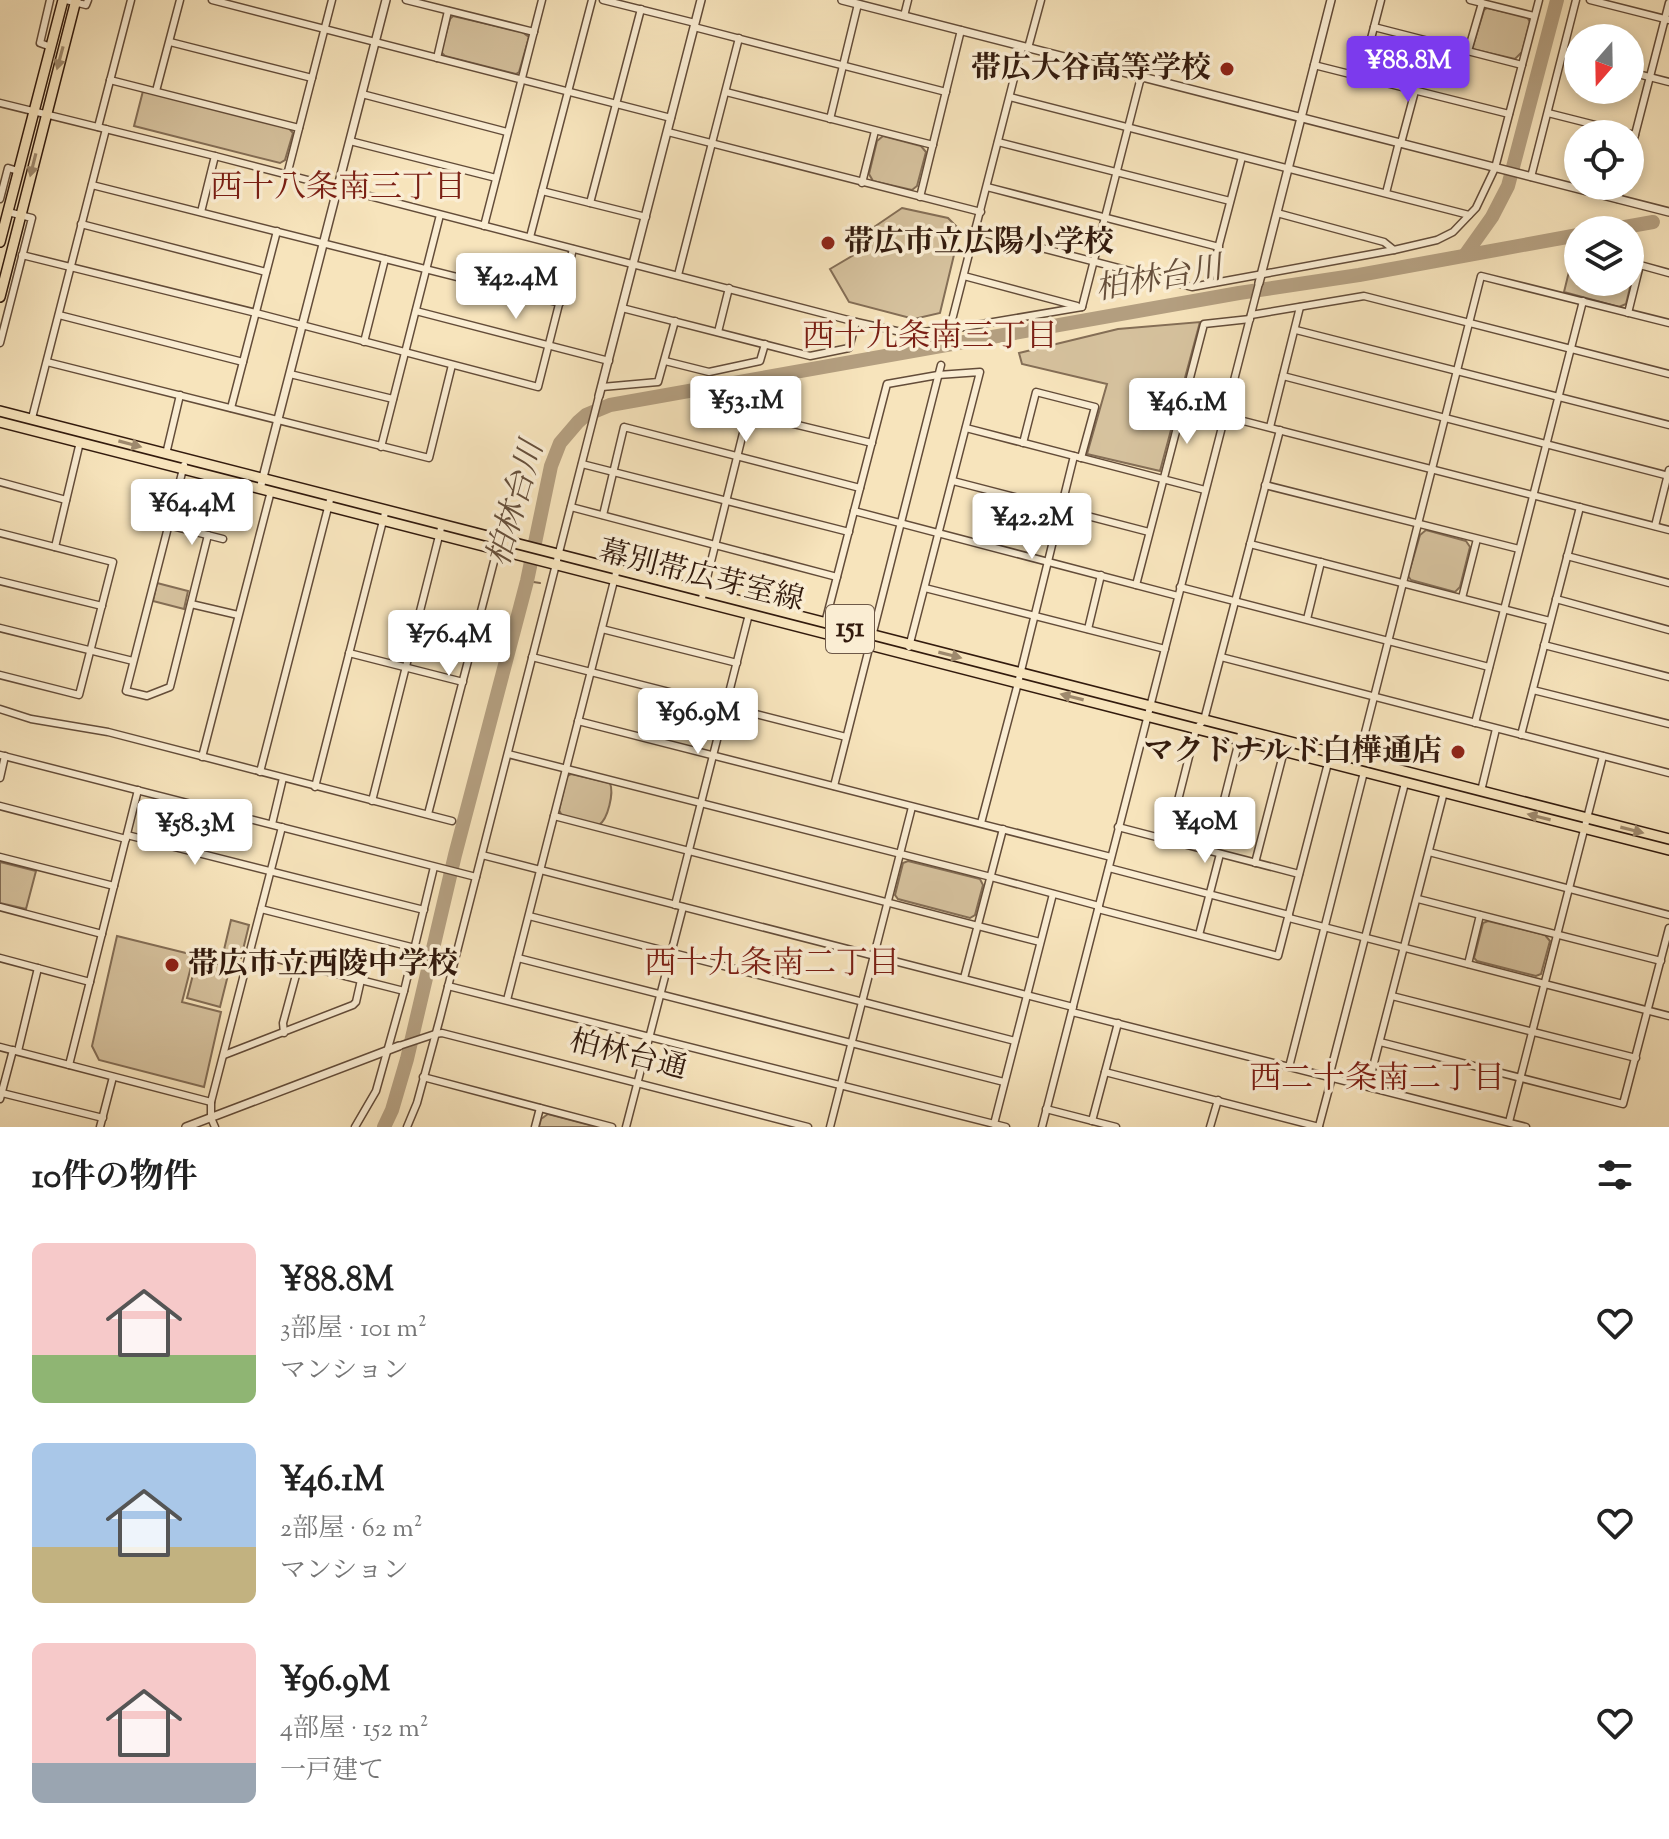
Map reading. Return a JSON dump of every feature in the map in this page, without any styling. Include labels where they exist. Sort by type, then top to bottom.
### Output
[{"type":"main road","points":[[0,242],[51,47],[70,1]]},
{"type":"main road","points":[[0,297],[46,114],[70,1]]},
{"type":"main road","name":"幕別帯広芽室線","points":[[0,411],[83,431],[165,458]]},
{"type":"main road","name":"幕別帯広芽室線","points":[[0,422],[185,463],[384,515],[439,535],[497,550],[527,551]]},
{"type":"main road","name":"幕別帯広芽室線","points":[[384,515],[442,524],[614,580],[749,614],[824,628],[1149,711],[1242,729],[1405,783],[1445,788]]},
{"type":"main road","name":"幕別帯広芽室線","points":[[553,558],[617,569],[752,603],[824,628]]},
{"type":"main road","name":"幕別帯広芽室線","points":[[1149,711],[1196,729],[1328,763],[1359,767],[1586,823],[1669,839]]},
{"type":"main road","name":"幕別帯広芽室線","points":[[1586,823],[1669,850]]},
{"type":"street","points":[[50,0],[40,43],[51,47]]},
{"type":"street","points":[[70,1],[86,5],[88,0]]},
{"type":"street","points":[[32,418],[92,185],[110,80],[131,0]]},
{"type":"street","points":[[156,91],[180,0]]},
{"type":"street","points":[[212,0],[671,118]]},
{"type":"street","points":[[287,175],[332,0]]},
{"type":"street","points":[[202,757],[238,615],[278,420],[386,0]]},
{"type":"street","points":[[406,0],[534,32]]},
{"type":"street","points":[[484,226],[542,0]]},
{"type":"street","points":[[530,237],[592,0]]},
{"type":"street","points":[[603,0],[946,92]]},
{"type":"street","points":[[419,1127],[408,1126],[448,986],[532,657],[553,558],[571,507],[701,0]]},
{"type":"street","points":[[842,0],[1564,185]]},
{"type":"street","points":[[904,16],[908,0]]},
{"type":"street","points":[[950,328],[1010,97],[1041,0]]},
{"type":"street","points":[[1042,1127],[1331,0]]},
{"type":"street","points":[[1361,77],[1381,0]]},
{"type":"street","points":[[1470,0],[1534,16]]},
{"type":"street","points":[[976,231],[1192,287],[1437,240],[1453,232],[1476,208],[1495,168],[1539,0]]},
{"type":"street","points":[[1531,177],[1576,0]]},
{"type":"street","points":[[1590,0],[1667,20]]},
{"type":"street","points":[[1468,51],[1482,3]]},
{"type":"street","points":[[1639,120],[1669,3]]},
{"type":"street","points":[[830,119],[858,4]]},
{"type":"street","points":[[590,203],[641,9]]},
{"type":"street","points":[[437,58],[448,11]]},
{"type":"street","points":[[1374,27],[1522,65]]},
{"type":"street","points":[[920,197],[961,30]]},
{"type":"street","points":[[678,275],[739,38]]},
{"type":"street","points":[[170,42],[312,78]]},
{"type":"street","points":[[1314,65],[1509,114]]},
{"type":"street","points":[[1644,76],[1669,82]]},
{"type":"street","points":[[1082,307],[1141,77]]},
{"type":"street","points":[[110,80],[299,128]]},
{"type":"street","points":[[1386,193],[1415,91]]},
{"type":"street","points":[[726,92],[933,145]]},
{"type":"street","points":[[362,94],[507,132]]},
{"type":"street","points":[[1010,97],[1469,215]]},
{"type":"street","points":[[0,103],[910,334],[1082,307]]},
{"type":"street","points":[[1548,113],[1576,120]]},
{"type":"street","points":[[862,183],[875,131]]},
{"type":"street","points":[[668,132],[981,212]]},
{"type":"street","points":[[350,141],[496,178]]},
{"type":"street","points":[[998,142],[1230,201]]},
{"type":"street","points":[[201,212],[215,156]]},
{"type":"street","points":[[1209,283],[1242,157]]},
{"type":"street","points":[[0,199],[8,168],[18,171]]},
{"type":"street","points":[[92,185],[560,303]]},
{"type":"street","points":[[987,187],[1219,247]]},
{"type":"street","points":[[542,191],[646,217]]},
{"type":"street","points":[[1622,200],[1669,212]]},
{"type":"street","points":[[0,343],[32,218],[8,212]]},
{"type":"street","points":[[1277,213],[1384,242],[1394,250]]},
{"type":"street","points":[[381,447],[440,215]]},
{"type":"street","points":[[81,224],[266,272]]},
{"type":"street","points":[[231,408],[277,231]]},
{"type":"street","points":[[22,255],[538,387],[573,249]]},
{"type":"street","points":[[364,342],[385,259]]},
{"type":"street","points":[[1628,313],[1640,265],[1669,273]]},
{"type":"street","points":[[964,276],[1082,307]]},
{"type":"street","points":[[1289,1067],[1325,928],[1374,697],[1481,276],[1669,323]]},
{"type":"street","points":[[718,332],[729,288]]},
{"type":"street","points":[[1136,585],[1204,324],[1364,296],[1669,374]]},
{"type":"street","points":[[1475,723],[1583,301]]},
{"type":"street","points":[[1270,427],[1300,307]]},
{"type":"street","points":[[622,308],[810,356],[849,348],[856,322]]},
{"type":"street","points":[[416,311],[609,361]]},
{"type":"street","points":[[59,315],[243,362]]},
{"type":"street","points":[[600,392],[658,382],[675,321]]},
{"type":"street","points":[[1296,330],[1669,425]]},
{"type":"street","points":[[665,361],[709,372],[760,361],[765,344]]},
{"type":"street","points":[[47,362],[429,458],[452,365]]},
{"type":"street","points":[[834,786],[941,365]]},
{"type":"street","points":[[824,628],[887,384],[980,372],[909,650]]},
{"type":"street","points":[[290,374],[393,399]]},
{"type":"street","points":[[1283,376],[1669,474],[1655,526]]},
{"type":"street","points":[[981,823],[1061,509],[1095,407],[1036,392],[1023,443]]},
{"type":"street","points":[[165,458],[180,395]]},
{"type":"street","points":[[701,602],[748,413],[872,443]]},
{"type":"street","points":[[1224,416],[1669,530]]},
{"type":"street","points":[[603,515],[624,427],[860,488]]},
{"type":"street","points":[[966,428],[1205,490]]},
{"type":"street","points":[[1168,840],[1196,729],[1204,720],[1280,430]]},
{"type":"street","points":[[55,547],[83,431]]},
{"type":"street","points":[[185,463],[126,691],[147,696],[170,687],[208,535]]},
{"type":"street","points":[[582,464],[849,532]]},
{"type":"street","points":[[953,481],[1149,532]]},
{"type":"street","points":[[0,482],[66,500]]},
{"type":"street","points":[[1265,485],[1519,549]]},
{"type":"street","points":[[260,772],[330,501]]},
{"type":"street","points":[[571,507],[837,577]]},
{"type":"street","points":[[1521,735],[1580,507]]},
{"type":"street","points":[[854,511],[1178,596]]},
{"type":"street","points":[[315,787],[384,515]]},
{"type":"street","points":[[372,801],[442,524]]},
{"type":"street","points":[[168,525],[223,539]]},
{"type":"street","points":[[0,533],[113,562],[79,695],[0,675]]},
{"type":"street","points":[[1462,598],[1477,539]]},
{"type":"street","points":[[1250,544],[1550,621]]},
{"type":"street","points":[[428,814],[497,550]]},
{"type":"street","points":[[1567,556],[1669,583]]},
{"type":"street","points":[[1307,619],[1321,562]]},
{"type":"street","points":[[507,1000],[617,569]]},
{"type":"street","points":[[1088,629],[1101,575]]},
{"type":"street","points":[[0,581],[102,606]]},
{"type":"street","points":[[1180,587],[1489,667]]},
{"type":"street","points":[[925,588],[1165,649]]},
{"type":"street","points":[[1556,599],[1669,630]]},
{"type":"street","points":[[626,1127],[671,952],[689,852],[752,603]]},
{"type":"street","points":[[191,604],[238,615]]},
{"type":"street","points":[[0,628],[133,661]]},
{"type":"street","points":[[602,629],[737,663]]},
{"type":"street","points":[[1544,645],[1669,677]]},
{"type":"street","points":[[349,653],[463,682]]},
{"type":"street","points":[[532,657],[846,737]]},
{"type":"street","points":[[1221,657],[1669,773]]},
{"type":"street","points":[[1533,690],[1669,724]]},
{"type":"street","points":[[0,709],[31,719],[108,732],[452,821]]},
{"type":"street","points":[[578,721],[1111,857]]},
{"type":"street","points":[[1211,851],[1242,729]]},
{"type":"street","points":[[1479,796],[1496,729]]},
{"type":"street","points":[[1255,863],[1284,751]]},
{"type":"street","points":[[508,754],[991,877],[1278,956],[1328,763]]},
{"type":"street","points":[[0,778],[3,756],[476,877]]},
{"type":"street","points":[[1509,1122],[1603,756]]},
{"type":"street","points":[[272,824],[283,778]]},
{"type":"street","points":[[1105,1072],[1319,1126],[1405,783]]},
{"type":"street","points":[[1368,1086],[1445,788]]},
{"type":"street","points":[[69,1065],[138,790]]},
{"type":"street","points":[[0,806],[424,910]]},
{"type":"street","points":[[830,1127],[912,807]]},
{"type":"street","points":[[554,816],[1040,942]]},
{"type":"street","points":[[215,1127],[211,1118],[211,1102],[282,827]]},
{"type":"street","points":[[1118,827],[1299,874]]},
{"type":"street","points":[[964,978],[1003,829]]},
{"type":"street","points":[[1429,852],[1669,915]]},
{"type":"street","points":[[1199,935],[1220,854]]},
{"type":"street","points":[[482,855],[964,978],[1118,1023],[1526,1127]]},
{"type":"street","points":[[0,857],[114,886]]},
{"type":"street","points":[[355,1127],[376,1091],[434,867]]},
{"type":"street","points":[[1109,868],[1325,928],[1669,1016]]},
{"type":"street","points":[[994,1124],[1053,894]]},
{"type":"street","points":[[1418,899],[1661,961]]},
{"type":"street","points":[[0,907],[102,934]]},
{"type":"street","points":[[261,909],[415,948]]},
{"type":"street","points":[[1468,964],[1480,915]]},
{"type":"street","points":[[529,916],[1015,1041]]},
{"type":"street","points":[[1380,1042],[1623,1104],[1669,928]]},
{"type":"street","points":[[250,952],[404,991]]},
{"type":"street","points":[[0,958],[90,982]]},
{"type":"street","points":[[518,958],[1004,1082]]},
{"type":"street","points":[[284,1033],[283,1023],[299,964]]},
{"type":"street","points":[[38,968],[15,1051],[3,1073],[1,1096],[103,1118]]},
{"type":"street","points":[[224,1055],[353,1005],[361,980]]},
{"type":"street","points":[[448,986],[1006,1127]]},
{"type":"street","points":[[1392,996],[1636,1058]]},
{"type":"street","points":[[1092,1121],[1118,1023]]},
{"type":"street","name":"柏林台通","points":[[435,1034],[442,1033],[808,1127]]},
{"type":"street","points":[[186,1127],[435,1034]]},
{"type":"street","points":[[0,1047],[211,1102]]},
{"type":"street","points":[[100,1127],[113,1077]]},
{"type":"street","points":[[423,1077],[612,1127]]},
{"type":"street","points":[[1210,1127],[1218,1100]]},
{"type":"street","points":[[535,1127],[540,1108]]},
{"type":"street","points":[[1046,1109],[1116,1127]]},
{"type":"shaded area","points":[[1487,8],[1527,17],[1530,22],[1522,52],[1515,59],[1472,49]]},
{"type":"shaded area","points":[[453,16],[522,32],[529,37],[519,72],[516,74],[445,56],[441,52]]},
{"type":"shaded area","points":[[143,91],[288,127],[293,133],[285,160],[280,163],[134,126]]},
{"type":"shaded area","points":[[883,136],[921,146],[926,152],[917,186],[912,190],[873,181],[869,174],[877,141]]},
{"type":"shaded area","points":[[902,208],[948,218],[960,230],[940,313],[914,319],[849,302],[830,269],[869,246],[874,227]]},
{"type":"shaded area","points":[[1579,296],[1628,296],[1626,304],[1619,307]]},
{"type":"shaded area","points":[[1200,322],[1160,471],[1087,454],[1107,384],[1022,364],[1019,353],[1118,329]]},
{"type":"shaded area","points":[[1426,530],[1466,541],[1470,547],[1460,587],[1455,592],[1411,580],[1408,576],[1420,535]]},
{"type":"shaded area","points":[[157,583],[188,591],[184,609],[153,601]]},
{"type":"shaded area","points":[[571,774],[610,783],[609,806],[599,825],[562,816],[559,810],[567,776]]},
{"type":"shaded area","points":[[908,861],[980,879],[983,885],[975,915],[970,918],[898,899],[895,895],[903,863]]},
{"type":"shaded area","points":[[0,862],[36,871],[26,909],[0,903]]},
{"type":"shaded area","points":[[231,920],[249,925],[241,958],[223,954]]},
{"type":"shaded area","points":[[1488,921],[1545,935],[1550,941],[1541,974],[1536,976],[1474,958],[1483,923]]},
{"type":"shaded area","points":[[117,936],[194,955],[182,1002],[221,1012],[204,1087],[99,1060],[92,1046]]},
{"type":"shaded area","points":[[197,959],[230,967],[220,1007],[187,998]]},
{"type":"shaded area","points":[[548,1114],[597,1127],[539,1127],[541,1119]]},
{"type":"waterway","points":[[1465,255],[1492,217],[1508,186],[1557,0]]},
{"type":"waterway","name":"柏林台川","points":[[1644,224],[1653,222]]},
{"type":"waterway","name":"柏林台川","points":[[384,1127],[407,1059],[455,855],[527,581],[551,466],[560,443],[586,415],[610,405],[1564,238]]},
{"type":"waterway","points":[[527,581],[540,583]]},
{"type":"place","name":"帯広大谷高等学校","points":[[1227,69]]},
{"type":"place","name":"帯広市立広陽小学校","points":[[828,243]]},
{"type":"place","name":"マクドナルド白樺通店","points":[[1458,752]]},
{"type":"place","name":"帯広市立西陵中学校","points":[[172,965]]},
{"type":"district","name":"西十八条南三丁目","points":[[338,189]]},
{"type":"district","name":"西十九条南三丁目","points":[[930,338]]},
{"type":"district","name":"西十九条南二丁目","points":[[772,965]]},
{"type":"district","name":"西二十条南二丁目","points":[[1377,1080]]}]
